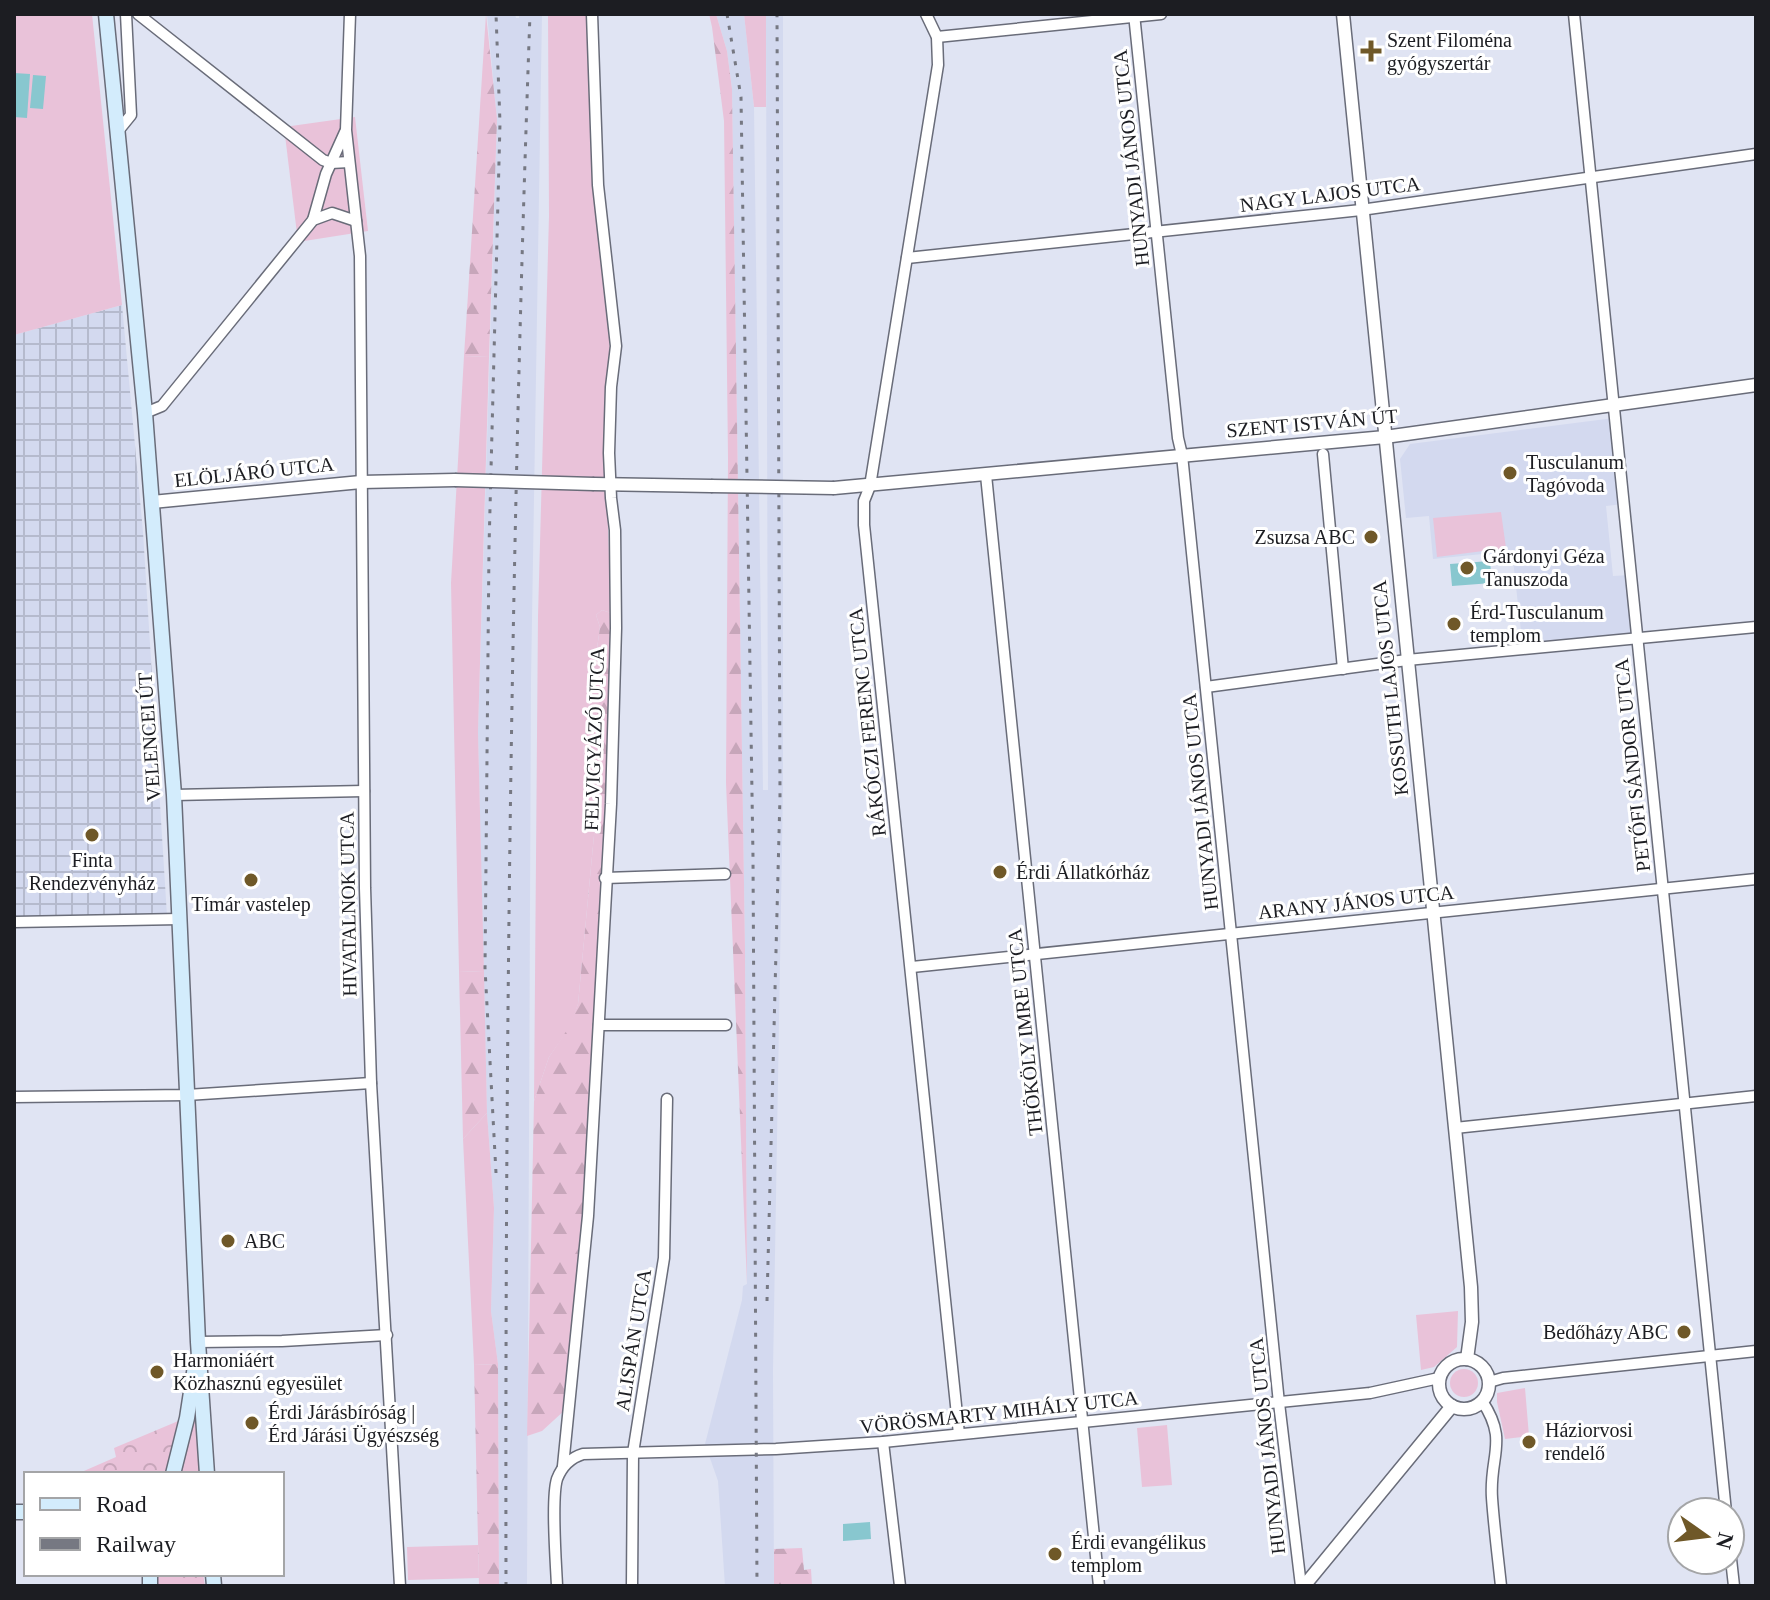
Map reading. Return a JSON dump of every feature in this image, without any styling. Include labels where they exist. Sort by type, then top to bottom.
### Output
[{"type":"main road","name":"VELENCEI ÚT","points":[[106,14],[145,413],[174,795],[198,1342]]},
{"type":"main road","points":[[172,1472],[187,1418],[198,1342]]},
{"type":"main road","points":[[198,1342],[207,1472]]},
{"type":"street","name":"VELENCEI ÚT","points":[[118,131],[131,115],[126,14]]},
{"type":"street","points":[[138,14],[311,151],[331,163],[349,162]]},
{"type":"street","name":"HIVATALNOK UTCA","points":[[350,14],[346,130],[360,256],[364,791],[371,1083],[400,1586]]},
{"type":"street","name":"FELVIGYÁZÓ UTCA","points":[[557,1586],[555,1486],[563,1466],[588,1216],[611,804],[616,628],[615,530],[610,484],[611,387],[616,346],[598,185],[592,14]]},
{"type":"street","name":"RÁKÓCZI FERENC UTCA","points":[[926,14],[937,37],[938,65],[870,486],[864,501],[864,525],[959,1434]]},
{"type":"street","points":[[937,37],[1161,14]]},
{"type":"street","name":"KOSSUTH LAJOS UTCA","points":[[1343,14],[1471,1287],[1472,1322],[1467,1359]]},
{"type":"street","name":"PETŐFI SÁNDOR UTCA","points":[[1574,14],[1724,1496]]},
{"type":"street","name":"HUNYADI JÁNOS UTCA","points":[[1134,15],[1279,1403],[1302,1586]]},
{"type":"street","points":[[313,220],[331,163],[346,130]]},
{"type":"street","name":"NAGY LAJOS UTCA","points":[[907,258],[1361,210],[1756,154]]},
{"type":"street","points":[[145,413],[162,406],[313,220],[332,213],[356,221]]},
{"type":"street","name":"SZENT ISTVÁN ÚT","points":[[610,484],[870,486],[1385,437],[1756,385]]},
{"type":"street","points":[[1323,454],[1343,669]]},
{"type":"street","name":"THÖKÖLY IMRE UTCA","points":[[986,475],[1099,1586]]},
{"type":"street","name":"ELÖLJÁRÓ UTCA","points":[[152,502],[361,482],[455,480],[610,484]]},
{"type":"street","points":[[1206,687],[1407,660],[1756,627]]},
{"type":"street","points":[[174,795],[364,791]]},
{"type":"street","points":[[605,878],[725,874]]},
{"type":"street","name":"ARANY JÁNOS UTCA","points":[[912,967],[1756,879]]},
{"type":"street","points":[[14,922],[180,919]]},
{"type":"street","points":[[599,1025],[726,1025]]},
{"type":"street","points":[[14,1097],[187,1095],[371,1083]]},
{"type":"street","points":[[1455,1128],[1756,1096]]},
{"type":"street","name":"ALISPÁN UTCA","points":[[632,1586],[633,1453],[664,1258],[667,1099]]},
{"type":"street","points":[[198,1342],[387,1335]]},
{"type":"street","points":[[1489,1382],[1756,1351]]},
{"type":"street","points":[[1467,1359],[1482,1366],[1489,1382],[1482,1401],[1468,1409],[1452,1406],[1441,1394],[1439,1378],[1452,1361],[1467,1359]]},
{"type":"street","name":"VÖRÖSMARTY MIHÁLY UTCA","points":[[563,1466],[583,1454],[776,1449],[883,1442],[1370,1393],[1439,1378]]},
{"type":"street","points":[[1482,1401],[1494,1423],[1498,1443],[1492,1474],[1492,1497],[1501,1586]]},
{"type":"street","points":[[1302,1586],[1452,1406]]},
{"type":"street","points":[[883,1442],[900,1586]]},
{"type":"shaded area","points":[[487,14],[515,14],[519,18],[519,14],[542,14],[531,680],[527,1586],[499,1586],[498,1364],[491,1311],[494,1208],[487,1113],[478,732],[497,119]]},
{"type":"shaded area","points":[[716,14],[744,14],[754,107],[763,790],[768,790],[766,14],[783,14],[783,790],[773,1371],[774,1586],[725,1586],[718,1481],[705,1444],[743,1286],[747,1284],[732,89],[727,51]]},
{"type":"shaded area","points":[[122,305],[143,532],[167,916],[14,917],[14,335]]},
{"type":"shaded area","points":[[1614,418],[1623,504],[1606,506],[1613,576],[1630,575],[1636,639],[1523,649],[1512,551],[1433,559],[1429,516],[1406,518],[1400,459],[1410,444]]},
{"type":"green space","points":[[14,14],[92,14],[122,305],[14,335]]},
{"type":"green space","points":[[486,14],[497,119],[489,357],[464,356]]},
{"type":"green space","points":[[548,14],[588,14],[594,184],[610,348],[604,414],[611,613],[602,610],[596,615],[600,627],[583,751],[596,814],[578,1004],[570,1027],[549,1057],[534,1101],[538,616],[549,216]]},
{"type":"green space","points":[[709,14],[716,14],[727,51],[732,89],[747,1284],[726,783],[728,458],[724,121]]},
{"type":"green space","points":[[744,14],[766,14],[766,107],[754,107]]},
{"type":"green space","points":[[355,117],[368,231],[298,242],[284,127]]},
{"type":"green space","points":[[464,356],[489,357],[478,732],[484,972],[459,971],[451,583]]},
{"type":"green space","points":[[1501,512],[1506,548],[1437,557],[1433,518]]},
{"type":"green space","points":[[602,610],[611,613],[606,805],[582,1224],[565,1410],[542,1431],[527,1436],[534,1101],[549,1057],[569,1027],[578,1004],[596,814],[583,751],[600,627],[596,615]]},
{"type":"green space","points":[[459,971],[484,972],[487,1113],[463,1139]]},
{"type":"green space","points":[[487,1113],[494,1208],[491,1311],[498,1364],[474,1365],[463,1139]]},
{"type":"green space","points":[[1458,1311],[1457,1347],[1434,1367],[1421,1370],[1416,1315]]},
{"type":"green space","points":[[498,1364],[499,1586],[479,1586],[474,1365]]},
{"type":"green space","points":[[1464,1369],[1474,1373],[1478,1383],[1474,1393],[1464,1397],[1454,1393],[1450,1383],[1454,1373]]},
{"type":"green space","points":[[1525,1388],[1529,1436],[1505,1439],[1497,1393]]},
{"type":"green space","points":[[195,1403],[204,1472],[179,1472]]},
{"type":"green space","points":[[183,1419],[171,1466],[166,1472],[82,1472],[116,1457],[114,1448]]},
{"type":"green space","points":[[1167,1425],[1172,1485],[1142,1487],[1137,1428]]},
{"type":"green space","points":[[478,1545],[479,1578],[408,1580],[407,1547]]},
{"type":"green space","points":[[802,1548],[804,1570],[811,1569],[812,1586],[774,1586],[774,1549]]},
{"type":"green space","points":[[156,1576],[203,1576],[205,1586],[156,1586]]},
{"type":"water","points":[[14,73],[30,74],[27,118],[14,117]]},
{"type":"water","points":[[33,75],[46,76],[43,109],[30,108]]},
{"type":"water","points":[[1490,561],[1492,583],[1452,586],[1450,564]]},
{"type":"water","points":[[870,1522],[871,1539],[843,1541],[843,1524]]},
{"type":"railway","points":[[496,14],[500,123],[489,547],[485,968],[496,1173]]},
{"type":"railway","points":[[506,1586],[510,800],[530,14]]},
{"type":"railway","points":[[727,14],[741,97],[753,857],[757,1586]]},
{"type":"railway","points":[[767,1301],[780,796],[777,14]]},
{"type":"place","name":"Szent Filoména gyógyszertár","points":[[1371,51]]},
{"type":"place","name":"Tusculanum Tagóvoda","points":[[1510,473]]},
{"type":"place","name":"Zsuzsa ABC","points":[[1371,537]]},
{"type":"place","name":"Gárdonyi Géza Tanuszoda","points":[[1467,568]]},
{"type":"place","name":"Érd-Tusculanum templom","points":[[1454,624]]},
{"type":"place","name":"Finta Rendezvényház","points":[[92,835]]},
{"type":"place","name":"Érdi Állatkórház","points":[[1000,872]]},
{"type":"place","name":"Tímár vastelep","points":[[251,880]]},
{"type":"place","name":"ABC","points":[[228,1241]]},
{"type":"place","name":"Bedőházy ABC","points":[[1684,1332]]},
{"type":"place","name":"Harmoniáért Közhasznú egyesület","points":[[157,1372]]},
{"type":"place","name":"Érdi Járásbíróság | Érd Járási Ügyészség","points":[[252,1423]]},
{"type":"place","name":"Háziorvosi rendelő","points":[[1529,1442]]},
{"type":"place","name":"Érdi evangélikus templom","points":[[1055,1554]]}]
